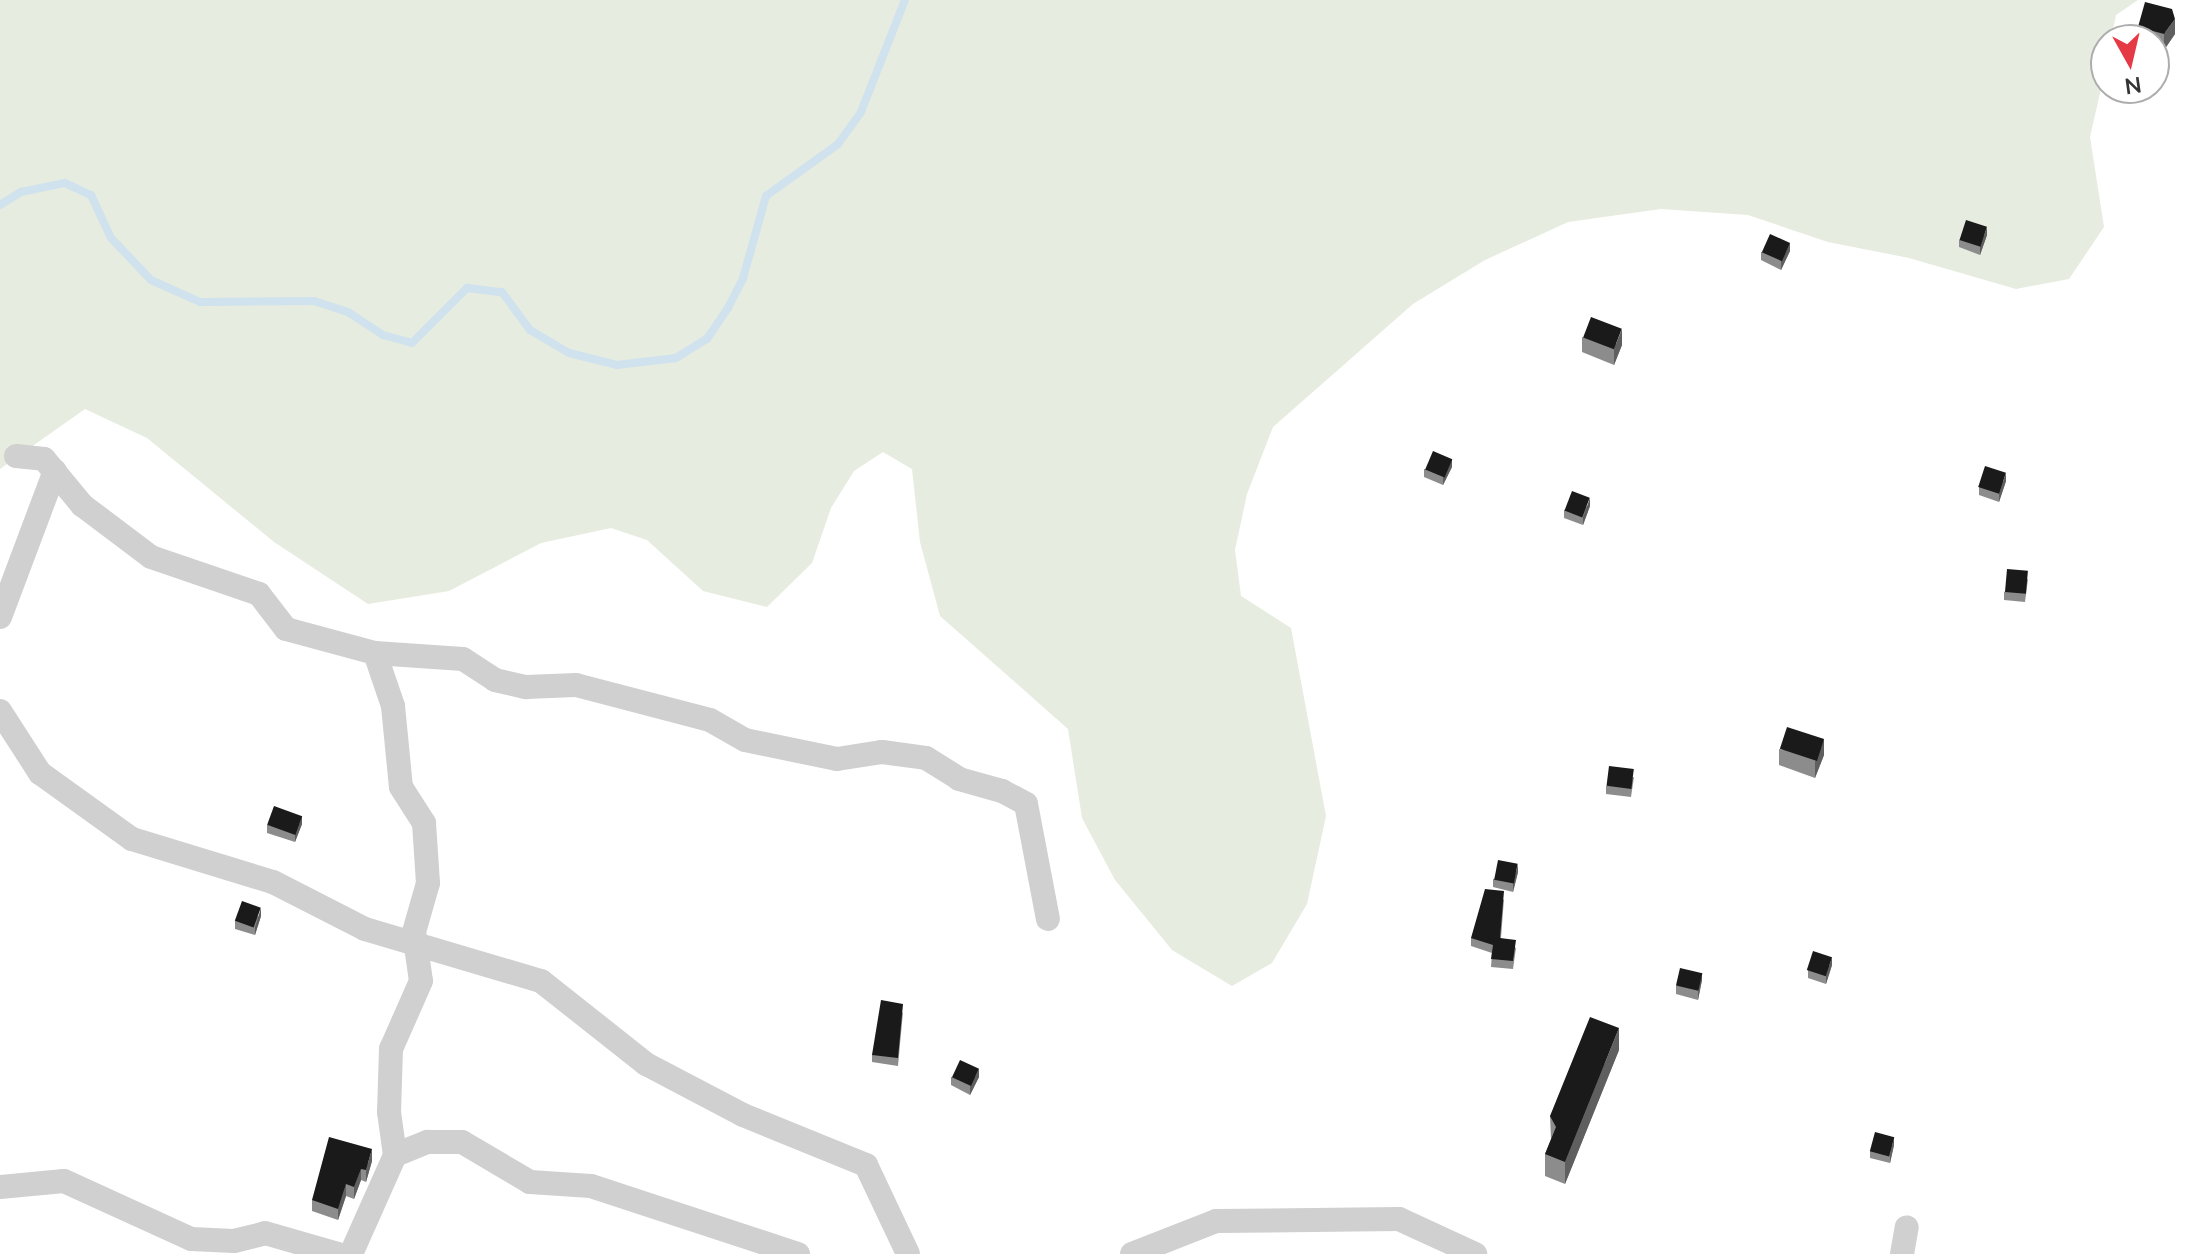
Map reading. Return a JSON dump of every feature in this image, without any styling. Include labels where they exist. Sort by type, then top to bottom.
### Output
[{"type":"street","points":[[16,456],[44,459],[82,505],[151,557],[259,594],[286,629],[375,653],[463,659],[495,680],[526,687],[576,685],[710,720],[745,740],[837,759],[882,752],[926,758],[959,779],[1002,791],[1026,804],[1048,919]]},
{"type":"street","points":[[0,617],[55,471]]},
{"type":"street","points":[[351,1254],[395,1155],[391,1049],[421,981],[416,942],[428,883],[424,823],[401,787],[393,706],[375,653]]},
{"type":"street","points":[[0,711],[40,773],[132,839],[273,882],[365,929],[541,981],[646,1064],[743,1115],[866,1165],[908,1254]]},
{"type":"street","points":[[395,1155],[427,1142],[462,1142],[530,1182],[591,1186],[798,1254]]},
{"type":"street","points":[[0,1187],[64,1181],[191,1239],[234,1241],[265,1233],[338,1254]]},
{"type":"street","points":[[1132,1254],[1216,1221],[1399,1219],[1475,1254]]},
{"type":"street","points":[[1902,1254],[1907,1227]]},
{"type":"street","points":[[265,1233],[279,1254]]},
{"type":"shaded area","points":[[0,0],[2138,0],[2116,15],[2114,24],[2090,24],[2090,104],[2098,104],[2090,137],[2104,227],[2069,279],[2016,289],[1909,258],[1828,242],[1748,215],[1661,209],[1568,222],[1485,260],[1413,304],[1273,427],[1247,494],[1235,550],[1241,596],[1291,628],[1326,816],[1307,904],[1272,963],[1232,986],[1172,950],[1115,880],[1082,818],[1068,729],[940,616],[920,542],[912,469],[883,452],[854,471],[831,508],[812,563],[767,607],[703,591],[647,540],[611,528],[541,543],[449,591],[368,604],[274,542],[147,438],[85,409],[0,469]]},
{"type":"building","points":[[2145,2],[2172,9],[2175,19],[2170,26],[2139,24]]},
{"type":"building","points":[[1966,220],[1987,227],[1980,247],[1960,240]]},
{"type":"building","points":[[1770,234],[1790,243],[1782,261],[1762,252]]},
{"type":"building","points":[[1591,317],[1622,329],[1614,349],[1583,338]]},
{"type":"building","points":[[1433,451],[1452,459],[1445,478],[1425,469]]},
{"type":"building","points":[[1985,466],[2006,473],[1999,494],[1978,487]]},
{"type":"building","points":[[1572,491],[1590,498],[1582,517],[1564,511]]},
{"type":"building","points":[[2007,569],[2028,571],[2026,594],[2005,592]]},
{"type":"building","points":[[1787,727],[1824,739],[1817,761],[1780,749]]},
{"type":"building","points":[[1609,766],[1634,769],[1631,789],[1607,786]]},
{"type":"building","points":[[274,806],[302,816],[295,835],[267,825]]},
{"type":"building","points":[[1498,860],[1518,864],[1514,883],[1494,880]]},
{"type":"building","points":[[1485,889],[1504,891],[1500,938],[1516,940],[1513,961],[1491,959],[1493,945],[1471,938]]},
{"type":"building","points":[[242,901],[261,908],[254,928],[235,921]]},
{"type":"building","points":[[1813,951],[1832,957],[1826,976],[1807,970]]},
{"type":"building","points":[[1680,968],[1702,973],[1698,991],[1676,986]]},
{"type":"building","points":[[881,1000],[903,1004],[898,1058],[872,1055]]},
{"type":"building","points":[[1590,1017],[1619,1028],[1565,1162],[1545,1154],[1556,1127],[1550,1116]]},
{"type":"building","points":[[960,1060],[979,1069],[971,1086],[952,1077]]},
{"type":"building","points":[[1875,1132],[1894,1137],[1889,1156],[1870,1151]]},
{"type":"building","points":[[329,1137],[372,1149],[366,1170],[361,1169],[354,1187],[346,1184],[338,1209],[312,1200]]},
{"type":"waterway","points":[[0,205],[21,192],[65,183],[91,195],[111,238],[151,280],[200,302],[314,301],[348,312],[383,335],[412,343],[467,288],[502,292],[530,330],[569,353],[617,365],[676,358],[707,339],[728,308],[743,278],[766,196],[838,144],[861,112],[905,0]]}]
